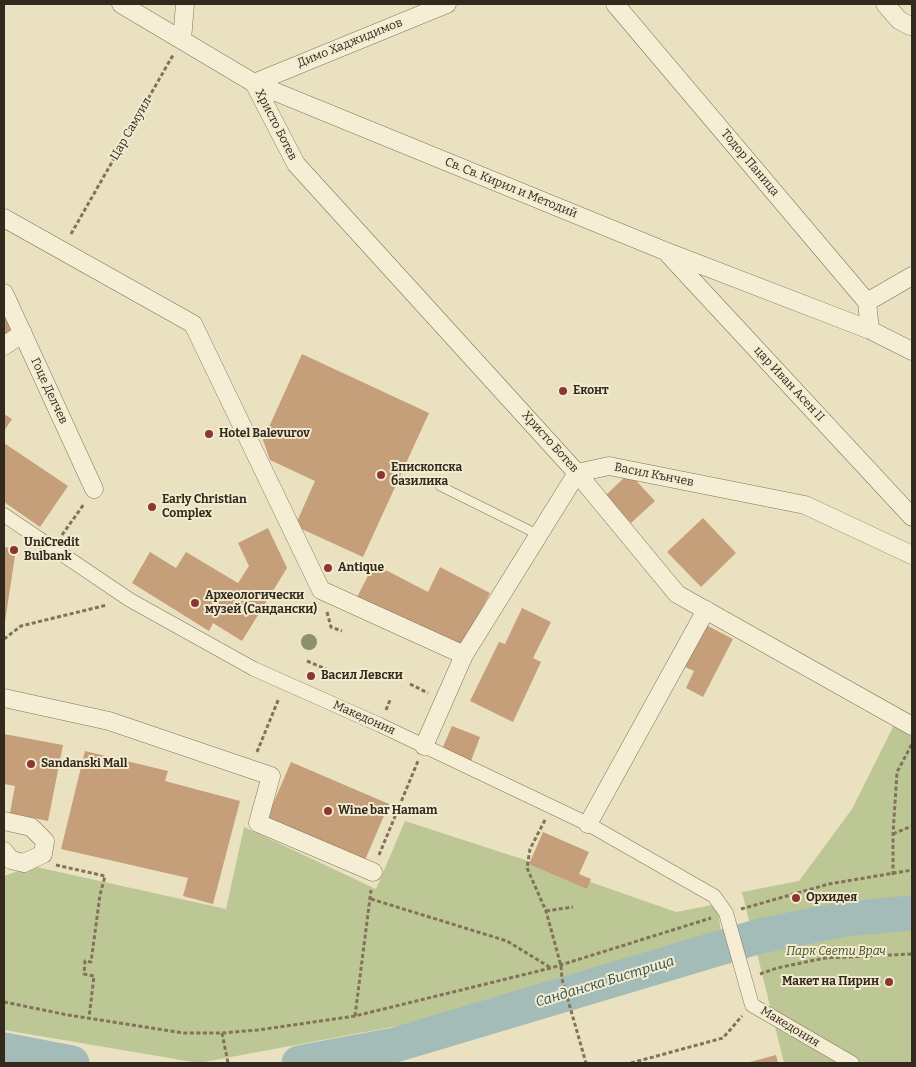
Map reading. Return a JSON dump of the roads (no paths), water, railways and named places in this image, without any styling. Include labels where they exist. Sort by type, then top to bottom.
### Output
[{"type":"street","name":"Св. Св. Кирил и Методий","points":[[121,4],[254,83],[665,251],[870,330],[912,351]]},
{"type":"street","points":[[182,40],[185,4]]},
{"type":"street","name":"Димо Хаджидимов","points":[[254,83],[447,4]]},
{"type":"street","name":"Тодор Паница","points":[[615,4],[867,302]]},
{"type":"street","points":[[885,4],[899,20],[912,26]]},
{"type":"street","name":"Христо Ботев","points":[[254,83],[296,164],[577,473],[677,594],[912,726]]},
{"type":"street","points":[[4,218],[193,324],[321,590],[464,655]]},
{"type":"street","name":"цар Иван Асен II","points":[[665,251],[912,517]]},
{"type":"street","points":[[870,330],[867,302],[912,276]]},
{"type":"street","name":"Гоце Делчев","points":[[4,292],[94,489]]},
{"type":"street","points":[[4,346],[23,333]]},
{"type":"street","name":"Васил Кънчев","points":[[577,473],[609,466],[805,505],[912,555]]},
{"type":"street","points":[[424,746],[464,655],[577,473]]},
{"type":"street","name":"Македония","points":[[4,515],[130,600],[254,669],[424,746],[588,824],[714,896],[726,913],[752,1005],[852,1063]]},
{"type":"street","points":[[588,824],[706,610]]},
{"type":"street","points":[[4,698],[109,721],[271,776],[258,823],[372,872]]},
{"type":"street","points":[[4,821],[31,826],[45,841],[43,854],[24,863],[11,860],[4,852]]},
{"type":"lane","points":[[440,486],[539,535]]},
{"type":"waterway","name":"Санданска Бистрица","points":[[299,1063],[395,1045],[760,936],[845,919],[912,913]]},
{"type":"waterway","name":"Санданска Бистрица","points":[[4,1050],[72,1063]]},
{"type":"place","name":"Еконт","points":[[563,391]]},
{"type":"place","name":"Hotel Balevurov","points":[[209,434]]},
{"type":"place","name":"Епископска базилика","points":[[381,475]]},
{"type":"place","name":"Early Christian Complex","points":[[152,507]]},
{"type":"place","name":"UniCredit Bulbank","points":[[14,550]]},
{"type":"place","name":"Antique","points":[[328,568]]},
{"type":"place","name":"Археологически музей (Сандански)","points":[[195,603]]},
{"type":"place","name":"Васил Левски","points":[[311,676]]},
{"type":"place","name":"Sandanski Mall","points":[[31,764]]},
{"type":"place","name":"Wine bar Hamam","points":[[328,811]]},
{"type":"place","name":"Орхидея","points":[[796,898]]},
{"type":"place","name":"Макет на Пирин","points":[[889,982]]},
{"type":"park label","name":"Парк Свети Врач","points":[[836,952]]}]
